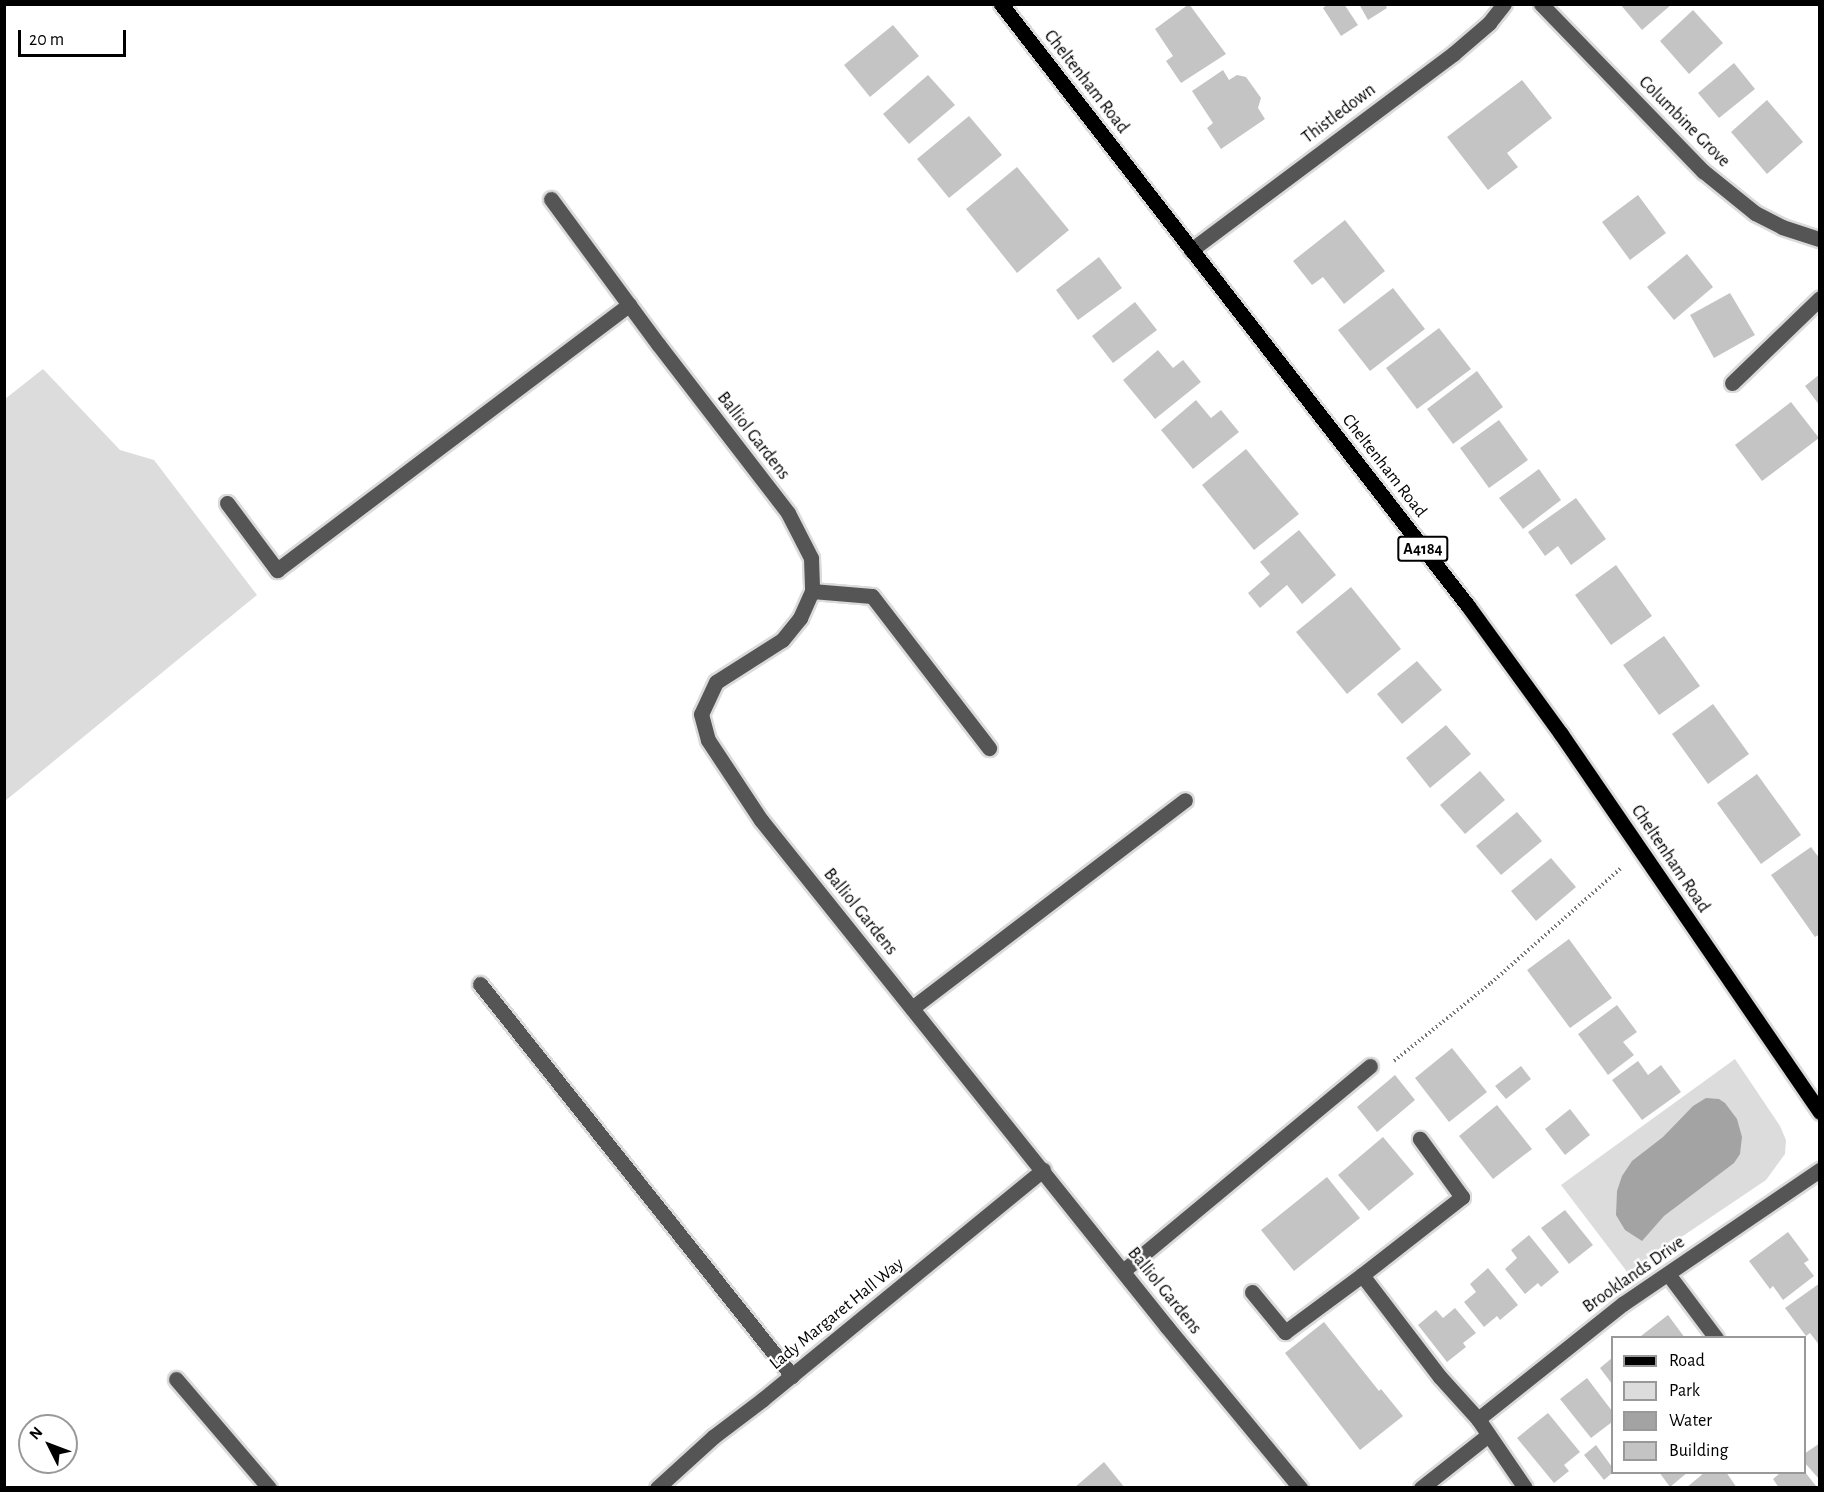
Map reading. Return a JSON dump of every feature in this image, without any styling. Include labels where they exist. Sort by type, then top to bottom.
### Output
[{"type":"main road","name":"Cheltenham Road","points":[[1001,4],[1468,606],[1561,734],[1820,1112]]},
{"type":"street","name":"Thistledown","points":[[1191,250],[1453,54],[1489,23],[1504,4]]},
{"type":"street","name":"Columbine Grove","points":[[1541,4],[1703,171],[1755,213],[1782,227],[1820,239]]},
{"type":"street","name":"Balliol Gardens","points":[[551,199],[658,344],[788,513],[811,558],[812,591],[800,618],[782,640],[716,682],[701,714],[708,740],[761,820],[1300,1488]]},
{"type":"street","points":[[1732,383],[1820,298]]},
{"type":"street","points":[[227,503],[278,570],[629,305]]},
{"type":"street","points":[[812,591],[872,596],[989,748]]},
{"type":"street","points":[[912,1008],[1185,800]]},
{"type":"street","points":[[480,984],[792,1376]]},
{"type":"street","points":[[1123,1270],[1370,1066]]},
{"type":"street","points":[[1252,1292],[1285,1332],[1462,1197],[1420,1139]]},
{"type":"street","name":"Lady Margaret Hall Way","points":[[657,1488],[713,1437],[792,1376],[1043,1170]]},
{"type":"street","name":"Brooklands Drive","points":[[1478,1419],[1624,1302],[1820,1170]]},
{"type":"street","points":[[1668,1274],[1714,1336]]},
{"type":"street","points":[[1362,1275],[1440,1377],[1478,1419],[1525,1488]]},
{"type":"street","points":[[176,1378],[269,1488]]},
{"type":"street","points":[[1421,1488],[1488,1435]]},
{"type":"path","points":[[1370,1066],[1382,1070],[1491,983],[1640,850]]},
{"type":"green space","points":[[43,369],[120,450],[154,460],[257,595],[5,801],[5,399]]},
{"type":"green space","points":[[1735,1059],[1780,1126],[1786,1140],[1785,1154],[1766,1180],[1628,1273],[1561,1185]]},
{"type":"water","points":[[1706,1098],[1719,1099],[1725,1103],[1737,1119],[1742,1137],[1740,1154],[1734,1163],[1664,1216],[1642,1241],[1625,1230],[1616,1215],[1617,1191],[1622,1176],[1632,1161],[1663,1137],[1693,1106]]},
{"type":"building","points":[[1189,4],[1226,54],[1181,83],[1166,61],[1173,56],[1155,29]]},
{"type":"building","points":[[1328,4],[1344,4],[1358,25],[1341,36],[1323,8]]},
{"type":"building","points":[[1359,4],[1385,4],[1387,8],[1368,20]]},
{"type":"building","points":[[1620,4],[1672,4],[1642,30]]},
{"type":"building","points":[[1693,10],[1723,43],[1689,74],[1660,41]]},
{"type":"building","points":[[893,25],[919,56],[870,97],[844,65]]},
{"type":"building","points":[[1734,63],[1755,89],[1719,118],[1698,93]]},
{"type":"building","points":[[1223,70],[1229,80],[1237,75],[1246,77],[1261,98],[1258,108],[1265,119],[1221,149],[1207,128],[1213,123],[1192,91]]},
{"type":"building","points":[[928,75],[955,105],[909,144],[883,114]]},
{"type":"building","points":[[1522,80],[1552,118],[1507,153],[1518,167],[1488,190],[1447,137]]},
{"type":"building","points":[[1767,100],[1803,142],[1767,174],[1731,132]]},
{"type":"building","points":[[969,116],[1002,155],[949,198],[917,159]]},
{"type":"building","points":[[1017,167],[1069,230],[1017,273],[966,209]]},
{"type":"building","points":[[1638,195],[1666,233],[1630,260],[1602,222]]},
{"type":"building","points":[[1345,220],[1385,271],[1344,304],[1323,277],[1312,285],[1293,261]]},
{"type":"building","points":[[1687,254],[1713,287],[1674,320],[1647,287]]},
{"type":"building","points":[[1099,257],[1122,288],[1078,320],[1056,290]]},
{"type":"building","points":[[1393,288],[1425,329],[1370,371],[1338,330]]},
{"type":"building","points":[[1730,293],[1755,335],[1714,358],[1690,315]]},
{"type":"building","points":[[1135,302],[1157,330],[1113,363],[1092,336]]},
{"type":"building","points":[[1439,328],[1471,369],[1417,409],[1386,368]]},
{"type":"building","points":[[1158,350],[1173,368],[1183,360],[1201,382],[1155,419],[1123,380]]},
{"type":"building","points":[[1477,371],[1503,407],[1453,444],[1427,409]]},
{"type":"building","points":[[1820,374],[1820,406],[1805,386]]},
{"type":"building","points":[[1196,400],[1211,418],[1221,410],[1239,432],[1193,469],[1161,430]]},
{"type":"building","points":[[1791,402],[1819,438],[1762,481],[1735,445]]},
{"type":"building","points":[[1499,420],[1528,460],[1489,488],[1460,448]]},
{"type":"building","points":[[1246,449],[1299,514],[1254,550],[1202,485]]},
{"type":"building","points":[[1539,469],[1561,500],[1523,529],[1499,498]]},
{"type":"building","points":[[1576,498],[1606,539],[1571,565],[1558,546],[1545,556],[1528,532]]},
{"type":"building","points":[[1299,530],[1336,575],[1302,604],[1287,585],[1260,608],[1248,593],[1270,574],[1260,562]]},
{"type":"building","points":[[1616,565],[1652,616],[1611,645],[1575,595]]},
{"type":"building","points":[[1351,587],[1401,649],[1347,694],[1296,632]]},
{"type":"building","points":[[1664,636],[1700,686],[1659,715],[1623,665]]},
{"type":"building","points":[[1417,661],[1442,690],[1402,724],[1377,694]]},
{"type":"building","points":[[1713,704],[1749,754],[1708,784],[1672,734]]},
{"type":"building","points":[[1446,725],[1471,754],[1430,788],[1406,758]]},
{"type":"building","points":[[1480,771],[1505,800],[1465,834],[1440,805]]},
{"type":"building","points":[[1757,774],[1801,835],[1761,864],[1717,803]]},
{"type":"building","points":[[1517,812],[1542,841],[1501,875],[1476,846]]},
{"type":"building","points":[[1811,847],[1820,859],[1820,934],[1815,937],[1771,875]]},
{"type":"building","points":[[1551,858],[1576,887],[1536,921],[1511,891]]},
{"type":"building","points":[[1569,939],[1612,998],[1570,1028],[1527,970]]},
{"type":"building","points":[[1617,1005],[1637,1032],[1623,1042],[1634,1055],[1608,1075],[1578,1034]]},
{"type":"building","points":[[1452,1048],[1487,1092],[1449,1122],[1415,1078]]},
{"type":"building","points":[[1638,1061],[1648,1075],[1661,1065],[1681,1092],[1642,1120],[1612,1080]]},
{"type":"building","points":[[1521,1066],[1531,1079],[1506,1099],[1495,1086]]},
{"type":"building","points":[[1395,1075],[1415,1100],[1377,1132],[1357,1107]]},
{"type":"building","points":[[1497,1105],[1532,1149],[1493,1179],[1459,1136]]},
{"type":"building","points":[[1570,1109],[1590,1135],[1565,1155],[1545,1129]]},
{"type":"building","points":[[1383,1137],[1414,1174],[1369,1211],[1338,1175]]},
{"type":"building","points":[[1327,1177],[1360,1218],[1294,1271],[1261,1230]]},
{"type":"building","points":[[1565,1210],[1593,1245],[1569,1264],[1541,1228]]},
{"type":"building","points":[[1788,1232],[1809,1260],[1804,1263],[1814,1276],[1783,1300],[1773,1286],[1770,1289],[1749,1261]]},
{"type":"building","points":[[1529,1235],[1559,1272],[1541,1287],[1538,1283],[1525,1294],[1505,1269],[1517,1258],[1511,1250]]},
{"type":"building","points":[[1488,1268],[1518,1305],[1500,1320],[1497,1316],[1484,1327],[1464,1302],[1476,1292],[1470,1284]]},
{"type":"building","points":[[1820,1283],[1820,1346],[1810,1333],[1806,1336],[1785,1308]]},
{"type":"building","points":[[1455,1308],[1476,1333],[1463,1343],[1466,1347],[1447,1362],[1418,1325],[1436,1310],[1443,1318]]},
{"type":"building","points":[[1668,1315],[1684,1336],[1641,1336]]},
{"type":"building","points":[[1324,1322],[1379,1391],[1381,1389],[1403,1416],[1360,1450],[1285,1353]]},
{"type":"building","points":[[1611,1359],[1611,1383],[1600,1368]]},
{"type":"building","points":[[1587,1378],[1611,1410],[1611,1423],[1591,1438],[1560,1399]]},
{"type":"building","points":[[1548,1413],[1580,1452],[1564,1465],[1569,1471],[1554,1483],[1517,1438]]},
{"type":"building","points":[[1820,1443],[1820,1480],[1806,1464],[1806,1453]]},
{"type":"building","points":[[1596,1445],[1611,1466],[1611,1474],[1604,1480],[1584,1455]]},
{"type":"building","points":[[1104,1462],[1125,1488],[1074,1488]]},
{"type":"building","points":[[1806,1473],[1816,1486],[1779,1488],[1773,1479],[1779,1474]]},
{"type":"building","points":[[1660,1474],[1686,1474],[1670,1487]]},
{"type":"building","points":[[1703,1474],[1727,1474],[1737,1488],[1686,1488]]}]
